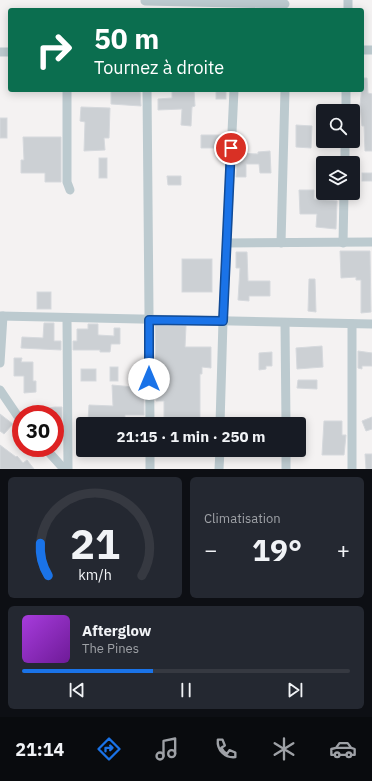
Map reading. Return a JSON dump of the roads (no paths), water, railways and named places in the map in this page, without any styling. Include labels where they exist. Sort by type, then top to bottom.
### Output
[{"type":"street","points":[[145,4],[285,5]]},
{"type":"street","points":[[67,92],[67,182],[70,190]]},
{"type":"street","points":[[147,92],[150,417]]},
{"type":"street","points":[[220,417],[223,321],[234,92]]},
{"type":"street","points":[[281,243],[285,92]]},
{"type":"street","points":[[346,92],[346,104]]},
{"type":"street","points":[[343,243],[344,200]]},
{"type":"street","points":[[227,243],[372,242]]},
{"type":"street","points":[[0,363],[1,316],[372,324]]},
{"type":"street","points":[[67,318],[68,469]]},
{"type":"street","points":[[285,322],[286,417]]},
{"type":"street","points":[[352,324],[352,469]]},
{"type":"street","points":[[0,390],[12,408]]},
{"type":"street","points":[[53,457],[64,469]]},
{"type":"street","points":[[150,457],[150,469]]},
{"type":"street","points":[[219,469],[220,457]]},
{"type":"street","points":[[286,457],[286,469]]}]
